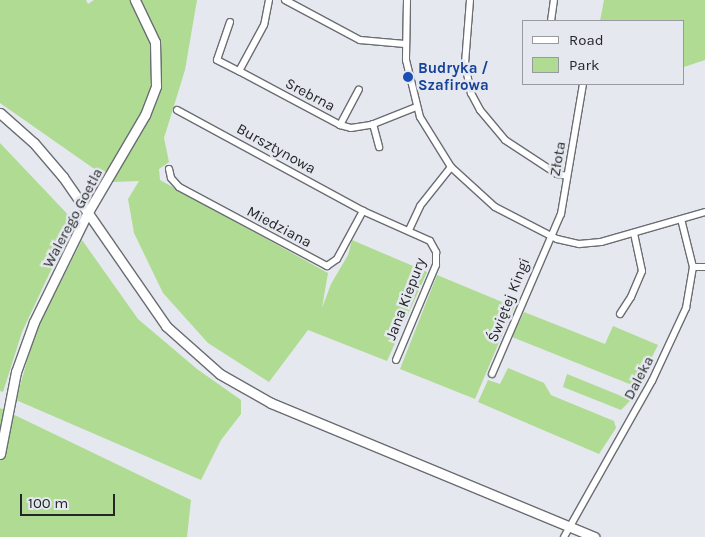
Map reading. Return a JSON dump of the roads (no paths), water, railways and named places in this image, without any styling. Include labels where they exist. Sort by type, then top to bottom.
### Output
[{"type":"main road","name":"Walerego Goetla","points":[[0,454],[16,372],[34,322],[88,212],[139,128],[156,86],[155,42],[135,0]]},
{"type":"main road","points":[[0,113],[46,156],[88,212],[154,312],[196,355],[220,374],[271,403],[594,537]]},
{"type":"street","points":[[239,72],[259,35],[269,0]]},
{"type":"street","points":[[285,0],[360,40],[405,44]]},
{"type":"street","points":[[407,0],[405,44],[408,77],[416,107],[429,134],[452,167],[495,207],[550,236],[571,243],[590,244],[705,212]]},
{"type":"street","points":[[470,0],[465,63],[469,85],[480,110],[505,140],[557,174],[567,176]]},
{"type":"street","points":[[551,20],[554,0]]},
{"type":"street","name":"Srebrna","points":[[230,22],[217,60],[340,125],[359,128],[416,107]]},
{"type":"street","name":"Złota","points":[[550,236],[561,214],[583,85]]},
{"type":"street","points":[[340,125],[359,90]]},
{"type":"street","name":"Bursztynowa","points":[[177,110],[363,211]]},
{"type":"street","points":[[373,124],[379,147]]},
{"type":"street","points":[[409,230],[420,206],[452,167]]},
{"type":"street","name":"Miedziana","points":[[169,169],[171,178],[179,187],[327,266],[337,259],[363,211]]},
{"type":"street","name":"Jana Kiepury","points":[[363,211],[430,241],[436,258],[396,360]]},
{"type":"street","name":"Daleka","points":[[564,537],[669,347],[690,296],[693,267],[681,219]]},
{"type":"street","points":[[620,314],[631,297],[642,271],[634,233]]},
{"type":"street","name":"Świętej Kingi","points":[[492,374],[550,236]]},
{"type":"street","points":[[693,267],[705,267]]},
{"type":"place","name":"Budryka / Szafirowa","points":[[408,77]]}]
